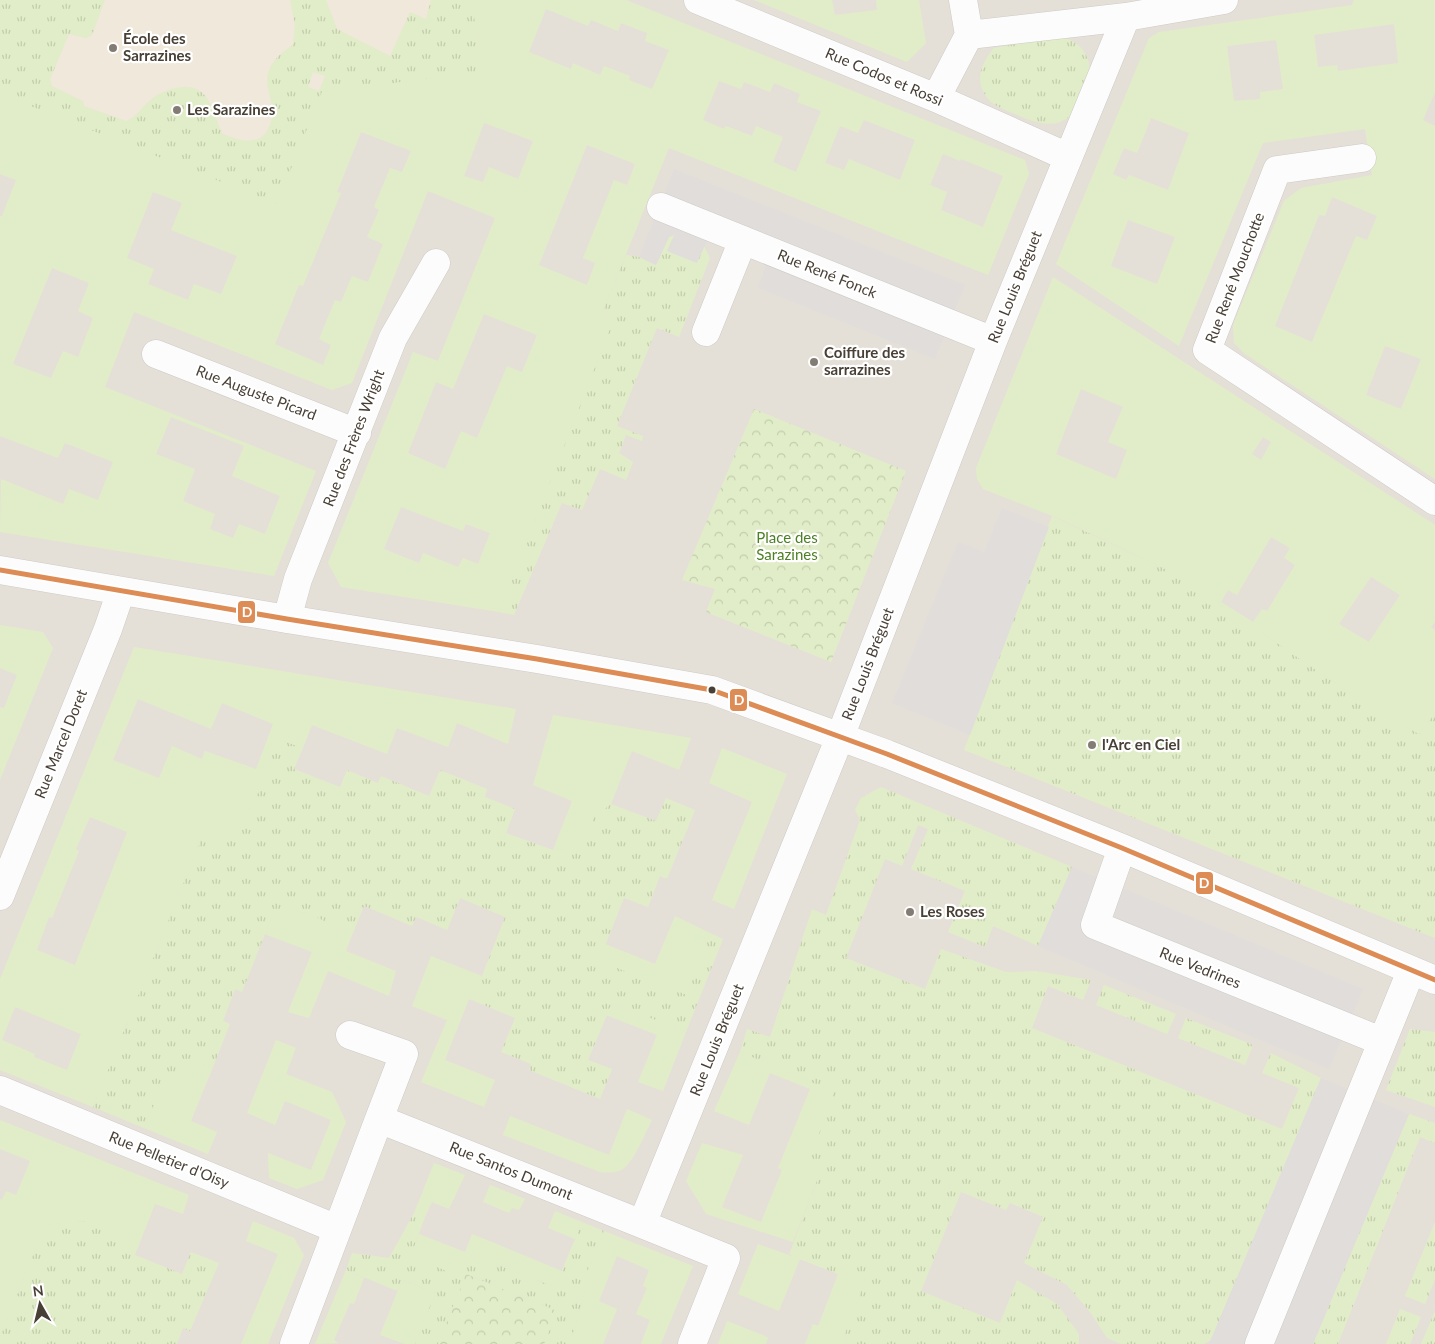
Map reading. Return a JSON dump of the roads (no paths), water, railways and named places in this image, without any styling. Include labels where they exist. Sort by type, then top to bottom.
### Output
[{"type":"street","name":"Rue Codos et Rossi","points":[[698,0],[936,98],[1068,157]]},
{"type":"street","points":[[936,98],[969,35],[963,0]]},
{"type":"street","points":[[969,35],[1126,17],[1224,0]]},
{"type":"street","name":"Rue Louis Bréguet","points":[[642,1224],[840,737],[993,341],[1126,17]]},
{"type":"street","name":"Rue René Mouchotte","points":[[1362,158],[1277,170],[1207,350],[1435,501]]},
{"type":"street","name":"Rue René Fonck","points":[[661,207],[993,341]]},
{"type":"street","points":[[706,332],[743,240]]},
{"type":"street","name":"Rue des Frères Wright","points":[[287,619],[298,579],[393,338],[436,263]]},
{"type":"street","name":"Rue Auguste Picard","points":[[156,354],[357,433]]},
{"type":"street","points":[[0,570],[120,592],[537,659],[712,690],[840,737],[1122,848],[1423,976],[1382,1041],[1259,1344]]},
{"type":"street","name":"Rue Marcel Doret","points":[[0,896],[108,628],[120,592]]},
{"type":"street","name":"Rue Vedrines","points":[[1122,848],[1095,925],[1382,1041]]},
{"type":"street","points":[[294,1344],[404,1054],[350,1036]]},
{"type":"street","name":"Rue Pelletier d'Oisy","points":[[0,1090],[337,1230]]},
{"type":"street","name":"Rue Santos Dumont","points":[[379,1119],[642,1224]]},
{"type":"street","points":[[642,1224],[726,1258],[692,1344]]},
{"type":"place","name":"École des Sarrazines","points":[[113,48]]},
{"type":"place","name":"Les Sarazines","points":[[177,110]]},
{"type":"place","name":"Coiffure des sarrazines","points":[[814,362]]},
{"type":"place","name":"l'Arc en Ciel","points":[[1092,745]]},
{"type":"place","name":"Les Roses","points":[[910,912]]},
{"type":"park label","name":"Place des Sarazines","points":[[787,546]]}]
